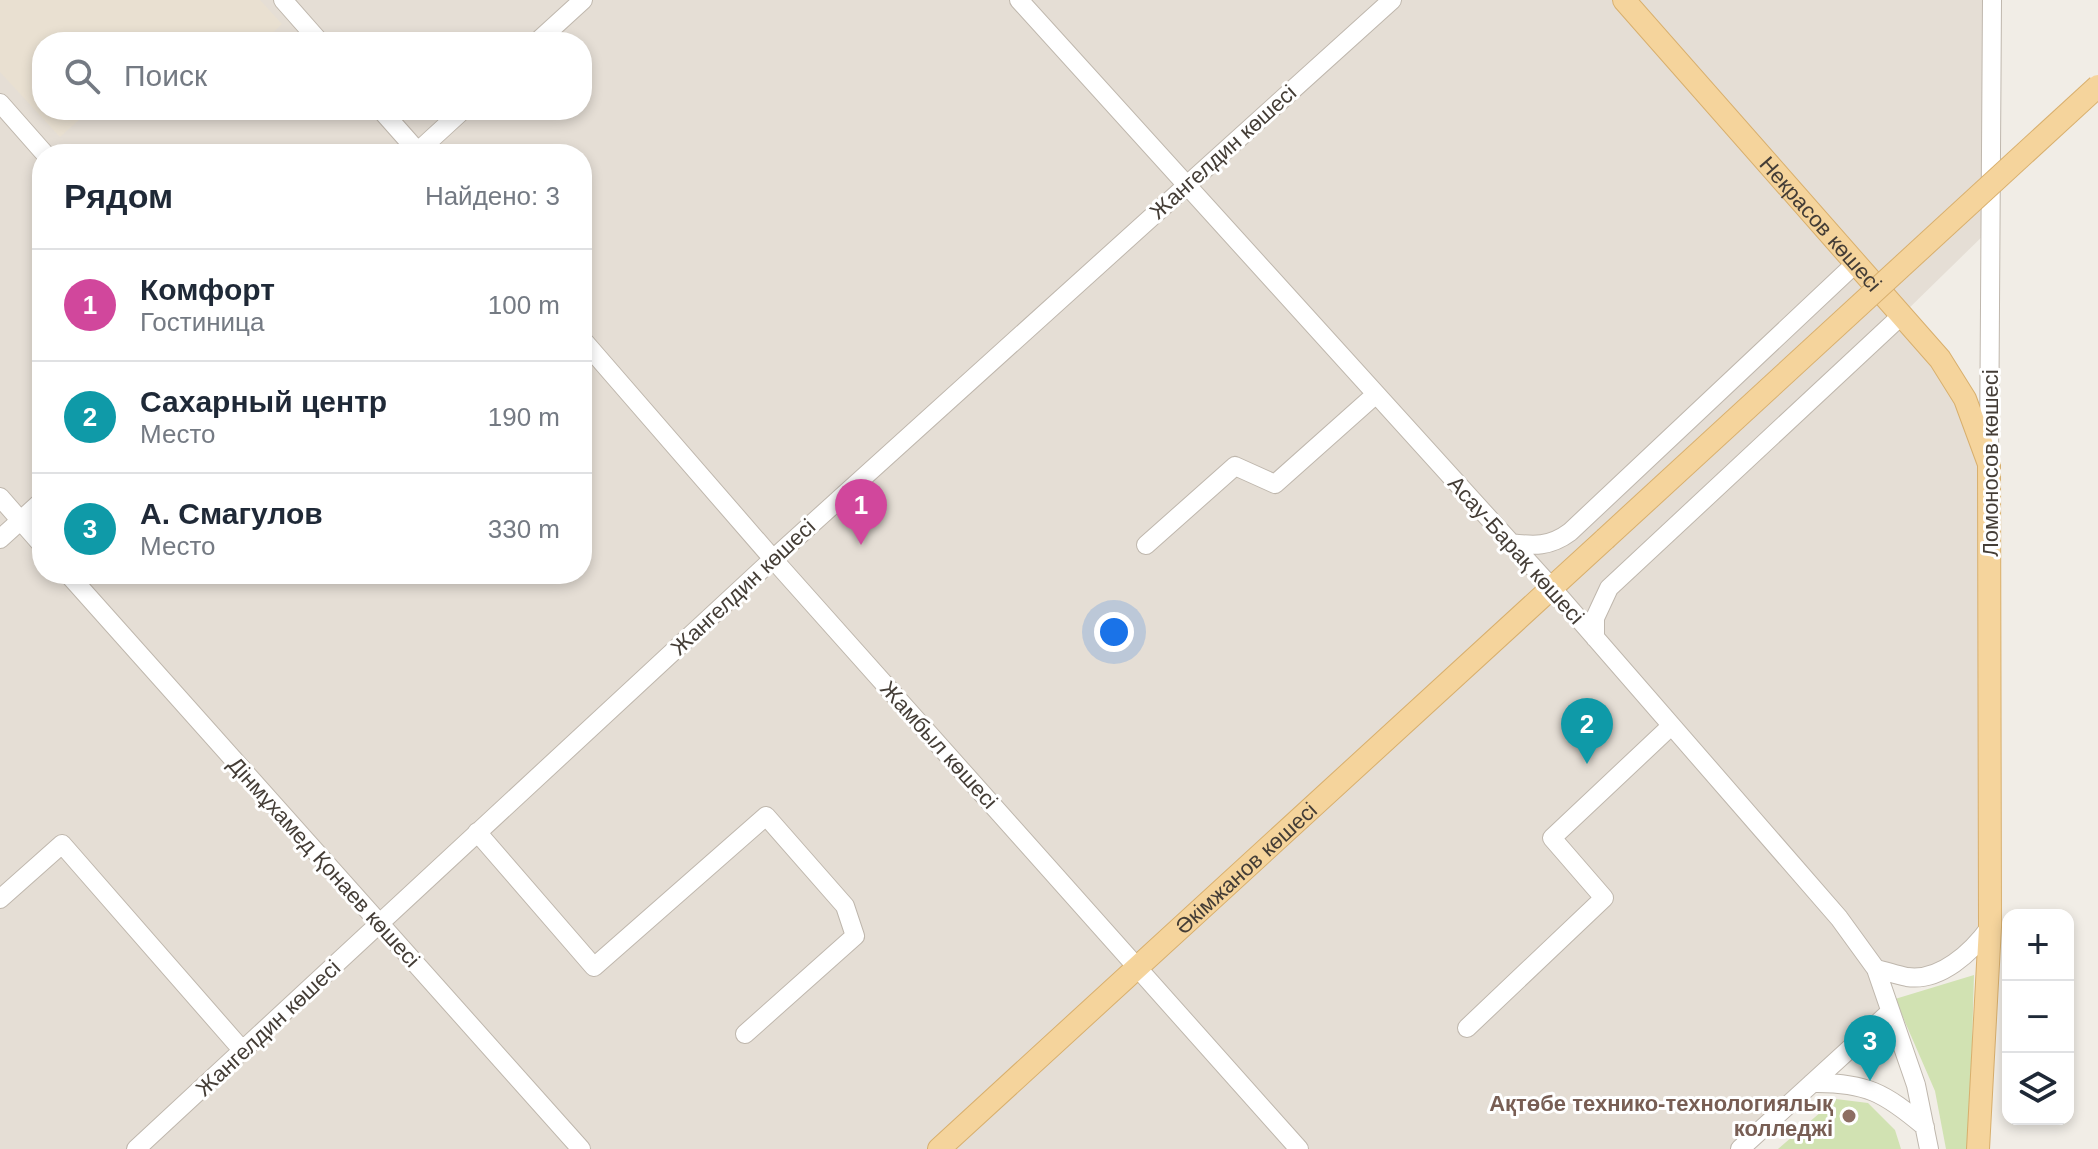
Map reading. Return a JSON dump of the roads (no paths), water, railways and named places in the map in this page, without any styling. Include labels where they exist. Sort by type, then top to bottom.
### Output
[{"type":"main road","name":"Некрасов көшесі","points":[[1624,0],[1940,359],[1965,399],[1989,464]]},
{"type":"main road","name":"Әкімжанов көшесі","points":[[939,1149],[2098,86]]},
{"type":"main road","name":"Ломоносов көшесі","points":[[1978,1149],[1990,927],[1989,464]]},
{"type":"street","points":[[283,0],[311,32]]},
{"type":"street","points":[[548,32],[583,0]]},
{"type":"street","name":"Асау-Барақ көшесі","points":[[1019,0],[1552,588],[1839,918],[1876,969],[1916,1085],[1929,1149]]},
{"type":"street","name":"Жангелдин көшесі","points":[[136,1149],[773,559],[1392,0]]},
{"type":"street","name":"Ломоносов көшесі","points":[[1989,464],[1992,0]]},
{"type":"street","points":[[0,103],[36,144]]},
{"type":"street","points":[[389,120],[409,144]]},
{"type":"street","points":[[427,144],[452,120]]},
{"type":"street","points":[[1510,543],[1535,546],[1555,543],[1570,532],[1856,263]]},
{"type":"street","points":[[1595,638],[1595,618],[1609,588],[1902,315]]},
{"type":"street","name":"Жамбыл көшесі","points":[[592,351],[773,559],[1299,1149]]},
{"type":"street","points":[[1146,545],[1235,466],[1275,484],[1375,395]]},
{"type":"street","points":[[0,497],[32,534]]},
{"type":"street","points":[[0,539],[32,511]]},
{"type":"street","name":"Дінмұхамед Қонаев көшесі","points":[[77,584],[581,1149]]},
{"type":"street","points":[[1467,1028],[1604,898],[1552,838],[1671,726]]},
{"type":"street","points":[[477,832],[594,967],[766,816],[845,906],[855,936],[745,1034]]},
{"type":"street","points":[[0,899],[62,844],[243,1051]]},
{"type":"street","points":[[1876,969],[1910,977],[1949,967],[1966,954],[1990,927]]},
{"type":"street","points":[[1740,1149],[1890,1012]]},
{"type":"street","points":[[1812,1083],[1843,1082],[1861,1086],[1883,1095],[1925,1127]]},
{"type":"place","name":"Комфорт","points":[[861,545]]},
{"type":"place","name":"Сахарный центр","points":[[1587,764]]},
{"type":"place","name":"А. Смагулов","points":[[1870,1081]]},
{"type":"place","name":"Ақтөбе технико-технологиялық колледжі","points":[[1849,1116]]}]
